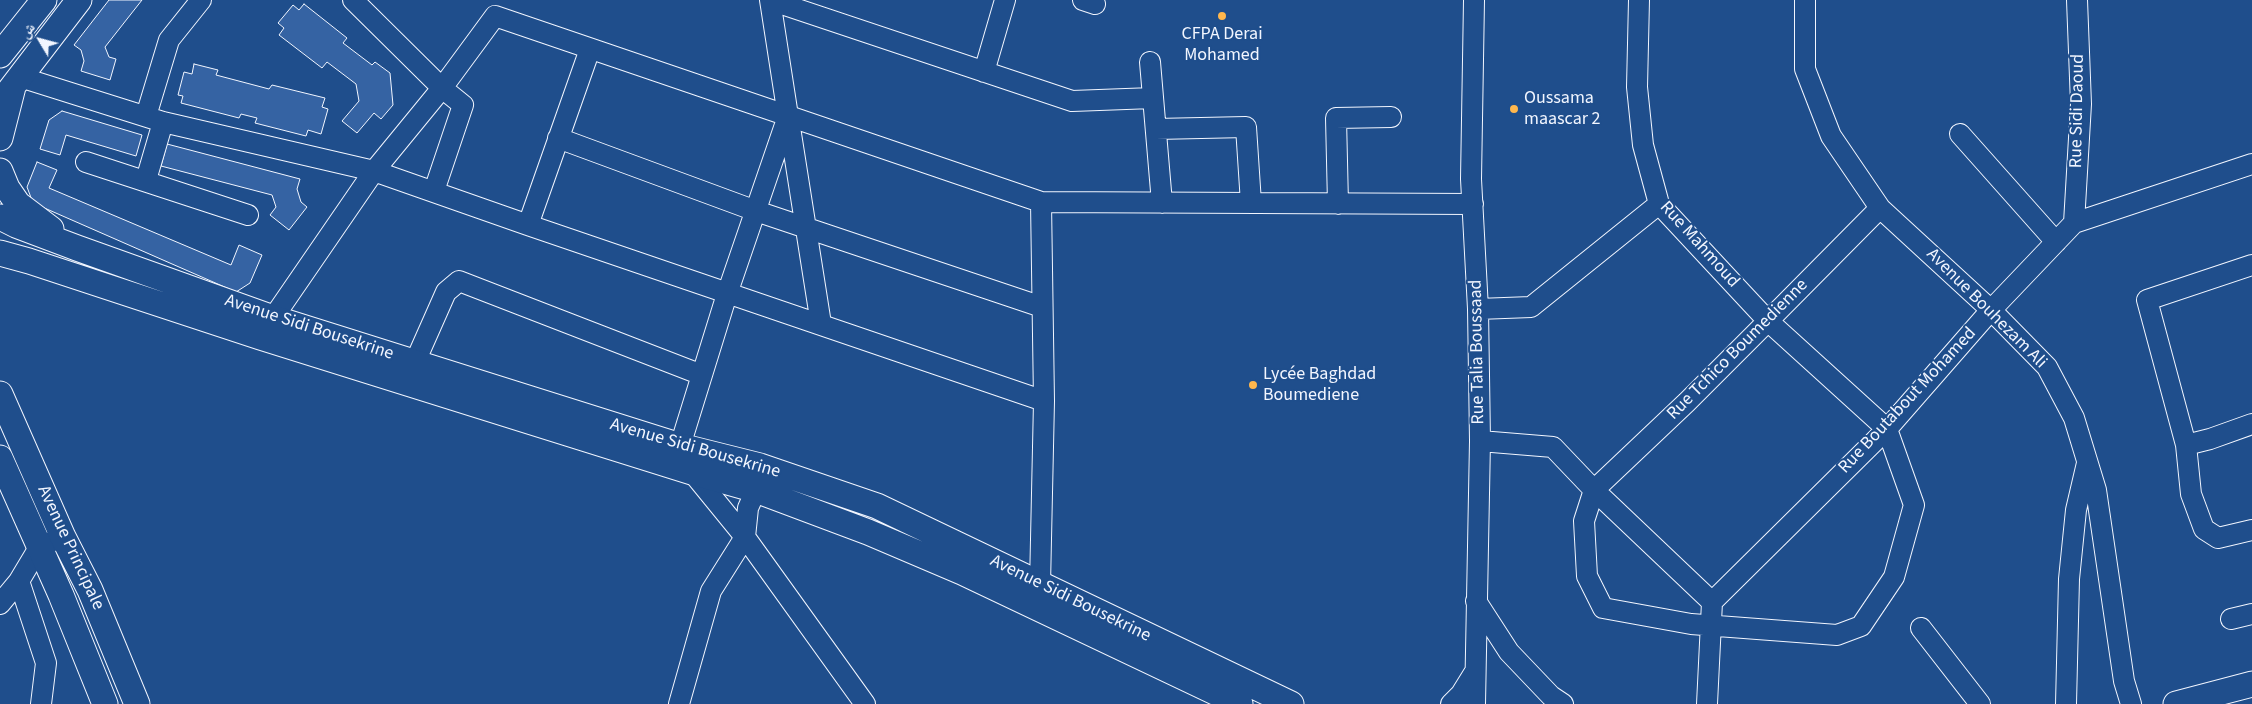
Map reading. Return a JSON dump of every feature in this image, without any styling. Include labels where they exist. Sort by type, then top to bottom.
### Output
[{"type":"main road","points":[[0,55],[44,0]]},
{"type":"main road","points":[[0,138],[11,88],[79,0]]},
{"type":"main road","points":[[0,171],[7,188],[18,204],[77,248]]},
{"type":"main road","points":[[0,216],[16,225],[77,248]]},
{"type":"main road","name":"Avenue Sidi Bousekrine","points":[[77,248],[273,318],[680,446],[760,466],[877,506],[1291,704]]},
{"type":"main road","points":[[0,253],[260,337],[692,472],[756,490],[868,532],[962,572],[1240,704]]},
{"type":"main road","name":"Avenue Principale","points":[[0,394],[64,537],[90,590],[137,704]]},
{"type":"main road","name":"Avenue Principale","points":[[0,458],[40,546],[105,704]]},
{"type":"main road","points":[[2176,704],[2252,684]]},
{"type":"street","points":[[146,180],[169,40],[201,0]]},
{"type":"street","points":[[353,0],[442,88],[463,105],[434,191]]},
{"type":"street","points":[[821,324],[804,227],[770,0],[1072,101],[1153,98]]},
{"type":"street","points":[[984,72],[1006,0]]},
{"type":"street","name":"Rue Talia Boussaad","points":[[1474,0],[1472,204],[1478,309],[1480,441],[1474,673],[1475,704]]},
{"type":"street","name":"Rue Mahmoud","points":[[1639,0],[1638,88],[1643,145],[1659,204],[1768,321],[1887,429]]},
{"type":"street","name":"Avenue Bouhezam Ali","points":[[1805,0],[1805,68],[1831,136],[1880,208],[1991,310],[2047,367],[2074,418],[2096,490],[2124,681],[2131,704]]},
{"type":"street","name":"Rue Sidi Daoud","points":[[2074,222],[2081,104],[2077,0]]},
{"type":"street","points":[[273,318],[374,171],[442,88],[495,16],[1041,202],[1472,204]]},
{"type":"street","points":[[528,225],[590,49]]},
{"type":"street","points":[[1150,62],[1162,203]]},
{"type":"street","points":[[11,88],[155,119],[374,171],[727,294],[821,324],[1044,401]]},
{"type":"street","points":[[788,116],[727,294],[680,446],[692,472],[745,537],[865,704]]},
{"type":"street","points":[[1338,204],[1336,118],[1391,117]]},
{"type":"street","points":[[1156,129],[1246,127],[1251,203]]},
{"type":"street","points":[[1960,134],[2056,242]]},
{"type":"street","points":[[558,138],[756,211],[1042,307]]},
{"type":"street","points":[[86,162],[146,180],[248,215]]},
{"type":"street","name":"Rue Boutabout Mohamed","points":[[1712,602],[1887,429],[1991,310],[2074,222],[2252,164]]},
{"type":"street","points":[[1040,585],[1044,401],[1041,202]]},
{"type":"street","points":[[1478,309],[1531,307],[1659,204]]},
{"type":"street","name":"Rue Tchico Boumedienne","points":[[1594,490],[1768,321],[1880,208]]},
{"type":"street","points":[[2252,265],[2147,300],[2186,445],[2191,494],[2204,529],[2218,538],[2252,530]]},
{"type":"street","points":[[415,362],[446,292],[459,281],[702,375]]},
{"type":"street","points":[[2186,445],[2210,439],[2252,424]]},
{"type":"street","points":[[1594,490],[1584,521],[1588,576],[1604,608],[1691,624],[1837,635],[1861,626],[1894,577],[1914,505],[1887,429]]},
{"type":"street","points":[[1480,441],[1553,447],[1594,490],[1712,602],[1707,704]]},
{"type":"street","points":[[2066,704],[2068,579],[2076,510],[2088,461]]},
{"type":"street","points":[[679,704],[711,592],[745,537],[748,508],[756,490]]},
{"type":"street","points":[[0,602],[18,581],[40,546],[64,537]]},
{"type":"street","points":[[18,581],[46,663],[41,704]]},
{"type":"street","points":[[1476,601],[1509,652],[1551,696],[1563,704]]},
{"type":"street","points":[[2231,619],[2252,614]]},
{"type":"street","points":[[1920,628],[1980,704]]},
{"type":"street","points":[[1451,704],[1461,694],[1474,673]]},
{"type":"building","points":[[109,0],[142,0],[105,47],[109,57],[116,59],[110,80],[81,71],[84,61],[81,50],[74,45]]},
{"type":"building","points":[[304,4],[347,38],[343,43],[372,65],[375,62],[390,73],[393,105],[381,119],[374,113],[357,133],[342,121],[359,101],[356,84],[327,62],[322,68],[279,35],[284,28],[278,23],[293,5],[299,10]]},
{"type":"building","points":[[194,64],[218,70],[216,75],[269,89],[272,85],[325,98],[322,107],[328,109],[321,134],[308,130],[306,136],[255,123],[257,118],[241,114],[239,118],[181,103],[183,96],[178,95],[184,72],[192,74]]},
{"type":"building","points":[[62,111],[142,135],[136,156],[66,135],[60,155],[40,149],[49,120]]},
{"type":"building","points":[[167,144],[300,179],[297,189],[301,202],[307,207],[289,230],[270,215],[276,207],[272,195],[161,166]]},
{"type":"building","points":[[37,162],[57,170],[49,188],[231,265],[239,245],[262,255],[250,283],[236,292],[33,203],[27,187]]},
{"type":"place","name":"CFPA Derai Mohamed","points":[[1222,16]]},
{"type":"place","name":"Oussama maascar 2","points":[[1514,109]]},
{"type":"place","name":"Lycée Baghdad Boumediene","points":[[1253,385]]}]
